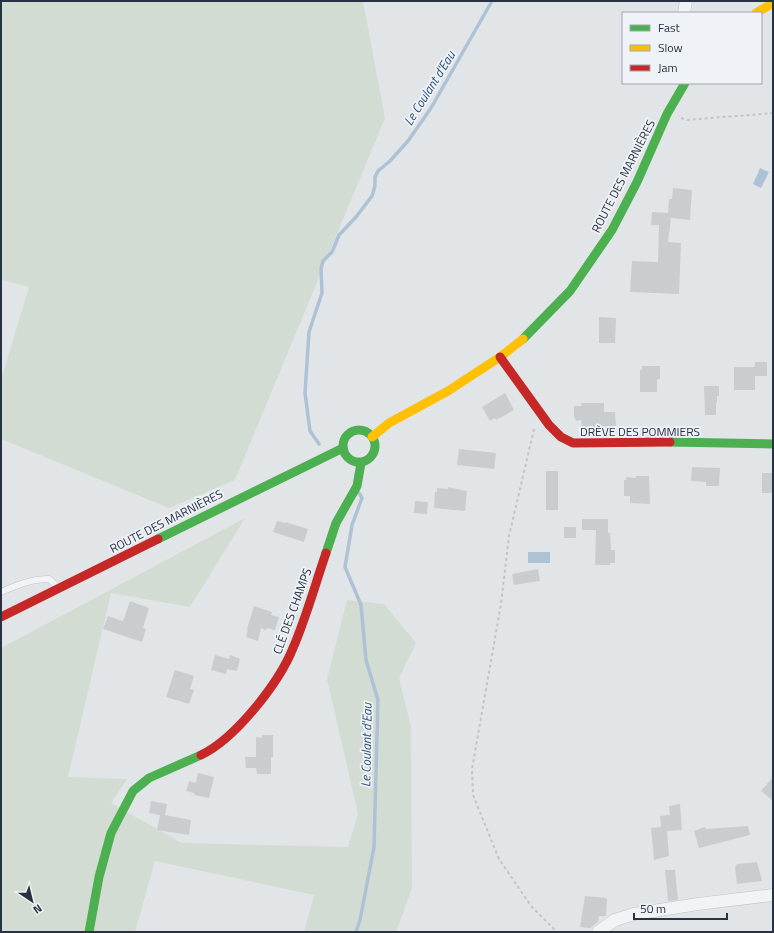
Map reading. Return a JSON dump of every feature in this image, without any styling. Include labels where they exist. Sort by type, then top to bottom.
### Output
[{"type":"street","points":[[684,12],[686,1]]},
{"type":"street","points":[[758,12],[773,3]]},
{"type":"street","name":"ROUTE DES MARNIÈRES","points":[[372,437],[389,422],[448,391],[500,357],[521,341],[570,291],[612,230],[637,182],[667,114],[684,84]]},
{"type":"street","name":"DRÈVE DES POMMIERS","points":[[500,357],[557,434],[573,443],[636,442],[773,444]]},
{"type":"street","points":[[360,430],[367,432],[372,437],[376,444],[374,453],[369,460],[361,463],[355,462],[349,459],[345,454],[343,448],[344,441],[353,431],[360,430]]},
{"type":"street","name":"ROUTE DES MARNIÈRES","points":[[1,617],[286,474],[343,448]]},
{"type":"street","name":"CLÉ DES CHAMPS","points":[[89,932],[97,884],[104,856],[111,834],[133,791],[149,778],[207,752],[223,740],[258,704],[281,672],[293,649],[336,523],[357,486],[361,463]]},
{"type":"street","points":[[598,932],[615,920],[634,914],[698,904],[773,895]]},
{"type":"lane","points":[[1,592],[30,580],[38,579],[49,579],[59,588]]},
{"type":"path","points":[[667,114],[687,120],[773,113]]},
{"type":"path","points":[[538,410],[509,536],[501,604],[472,769],[473,795],[499,859],[531,906],[557,932]]},
{"type":"shaded area","points":[[1,1],[363,1],[385,118],[235,480],[169,508],[1,439],[1,380],[29,287],[1,280]]},
{"type":"shaded area","points":[[245,518],[190,607],[111,593],[68,777],[127,779],[111,803],[182,843],[348,847],[358,814],[327,679],[347,600],[384,604],[416,643],[399,678],[411,727],[412,888],[396,932],[304,932],[314,895],[155,861],[135,932],[1,932],[1,648]]},
{"type":"water","points":[[760,168],[769,172],[761,188],[753,184]]},
{"type":"water","points":[[528,552],[550,552],[550,563],[528,563]]},
{"type":"building","points":[[673,188],[692,190],[690,220],[671,218],[668,242],[681,243],[679,294],[630,292],[632,261],[658,262],[659,225],[651,225],[652,212],[668,213],[669,199],[672,199]]},
{"type":"building","points":[[599,317],[616,318],[615,343],[599,343]]},
{"type":"building","points":[[755,362],[767,362],[767,376],[755,376],[755,390],[734,390],[734,367],[755,367]]},
{"type":"building","points":[[642,366],[660,366],[660,379],[657,379],[657,392],[640,392],[640,370],[642,370]]},
{"type":"building","points":[[704,386],[719,386],[719,396],[717,396],[716,403],[716,415],[705,415]]},
{"type":"building","points":[[505,393],[514,410],[496,420],[495,418],[490,421],[482,407]]},
{"type":"building","points":[[581,403],[604,403],[604,412],[615,412],[616,426],[582,428],[581,420],[576,421],[574,418],[574,406],[582,406]]},
{"type":"building","points":[[459,449],[496,453],[494,469],[457,465]]},
{"type":"building","points":[[692,467],[720,468],[719,486],[706,486],[706,482],[691,481]]},
{"type":"building","points":[[546,471],[558,471],[558,510],[546,510]]},
{"type":"building","points":[[762,473],[773,473],[773,493],[762,493]]},
{"type":"building","points":[[636,476],[649,476],[650,504],[630,503],[630,496],[624,496],[624,480],[626,480],[626,477],[636,478]]},
{"type":"building","points":[[448,487],[467,491],[465,511],[434,508],[435,492],[437,492],[437,488],[448,489]]},
{"type":"building","points":[[415,501],[428,502],[427,514],[414,513]]},
{"type":"building","points":[[582,519],[608,519],[608,533],[610,533],[611,550],[615,550],[615,563],[610,563],[610,565],[595,565],[596,530],[582,530]]},
{"type":"building","points":[[277,521],[308,529],[304,542],[273,532]]},
{"type":"building","points":[[564,527],[576,527],[576,538],[564,538]]},
{"type":"building","points":[[538,569],[540,581],[514,585],[512,574]]},
{"type":"building","points":[[130,601],[149,608],[143,628],[146,629],[142,642],[103,629],[108,616],[123,621]]},
{"type":"building","points":[[254,606],[272,612],[271,615],[279,617],[275,630],[267,628],[266,630],[261,628],[258,641],[246,637]]},
{"type":"building","points":[[215,655],[229,659],[230,655],[240,659],[237,671],[227,669],[226,674],[211,670]]},
{"type":"building","points":[[175,670],[194,676],[190,689],[194,690],[189,704],[166,697]]},
{"type":"building","points":[[262,735],[273,735],[271,774],[257,774],[256,768],[246,768],[245,757],[256,757],[256,737],[262,738]]},
{"type":"building","points":[[198,773],[214,777],[209,798],[194,795],[194,793],[186,791],[189,781],[196,783]]},
{"type":"building","points":[[773,777],[773,801],[761,791]]},
{"type":"building","points":[[151,801],[167,804],[165,815],[191,820],[189,835],[157,830],[160,815],[149,813]]},
{"type":"building","points":[[680,804],[682,830],[667,831],[669,856],[654,860],[651,828],[661,827],[660,816],[670,815],[669,806]]},
{"type":"building","points":[[748,826],[750,835],[699,848],[694,831],[705,827],[706,829]]},
{"type":"building","points":[[757,862],[762,881],[737,884],[735,867],[737,864]]},
{"type":"building","points":[[665,870],[675,870],[678,900],[668,901]]},
{"type":"building","points":[[585,896],[607,898],[606,916],[599,916],[598,922],[590,928],[580,927]]},
{"type":"waterway","name":"Le Coulant d'Eau","points":[[319,444],[310,431],[305,393],[309,332],[322,293],[321,268],[323,261],[332,252],[339,235],[356,217],[372,196],[375,186],[375,177],[378,171],[390,161],[408,141],[431,108],[492,1]]},
{"type":"waterway","name":"Le Coulant d'Eau","points":[[356,932],[360,920],[374,847],[378,700],[366,660],[361,605],[345,567],[352,525],[362,498],[359,493]]},
{"type":"traffic: fast","points":[[523,339],[570,291],[612,230],[637,182],[667,114],[684,84]]},
{"type":"traffic: fast","points":[[356,430],[362,430],[372,437],[375,446],[374,452],[368,459],[362,462],[356,462],[346,455],[343,449],[343,443],[350,433],[356,430]]},
{"type":"traffic: fast","points":[[670,442],[773,444]]},
{"type":"traffic: fast","points":[[158,539],[343,448]]},
{"type":"traffic: fast","points":[[326,553],[336,523],[357,486],[361,463]]},
{"type":"traffic: fast","points":[[89,932],[99,877],[111,833],[133,791],[149,778],[201,755]]},
{"type":"traffic: slow","points":[[758,12],[773,3]]},
{"type":"traffic: slow","points":[[372,437],[389,423],[448,391],[500,357],[523,339]]},
{"type":"traffic: jam","points":[[500,357],[549,425],[561,437],[573,443],[670,442]]},
{"type":"traffic: jam","points":[[1,617],[158,539]]},
{"type":"traffic: jam","points":[[201,755],[228,736],[241,723],[267,693],[278,677],[298,637],[326,553]]}]
